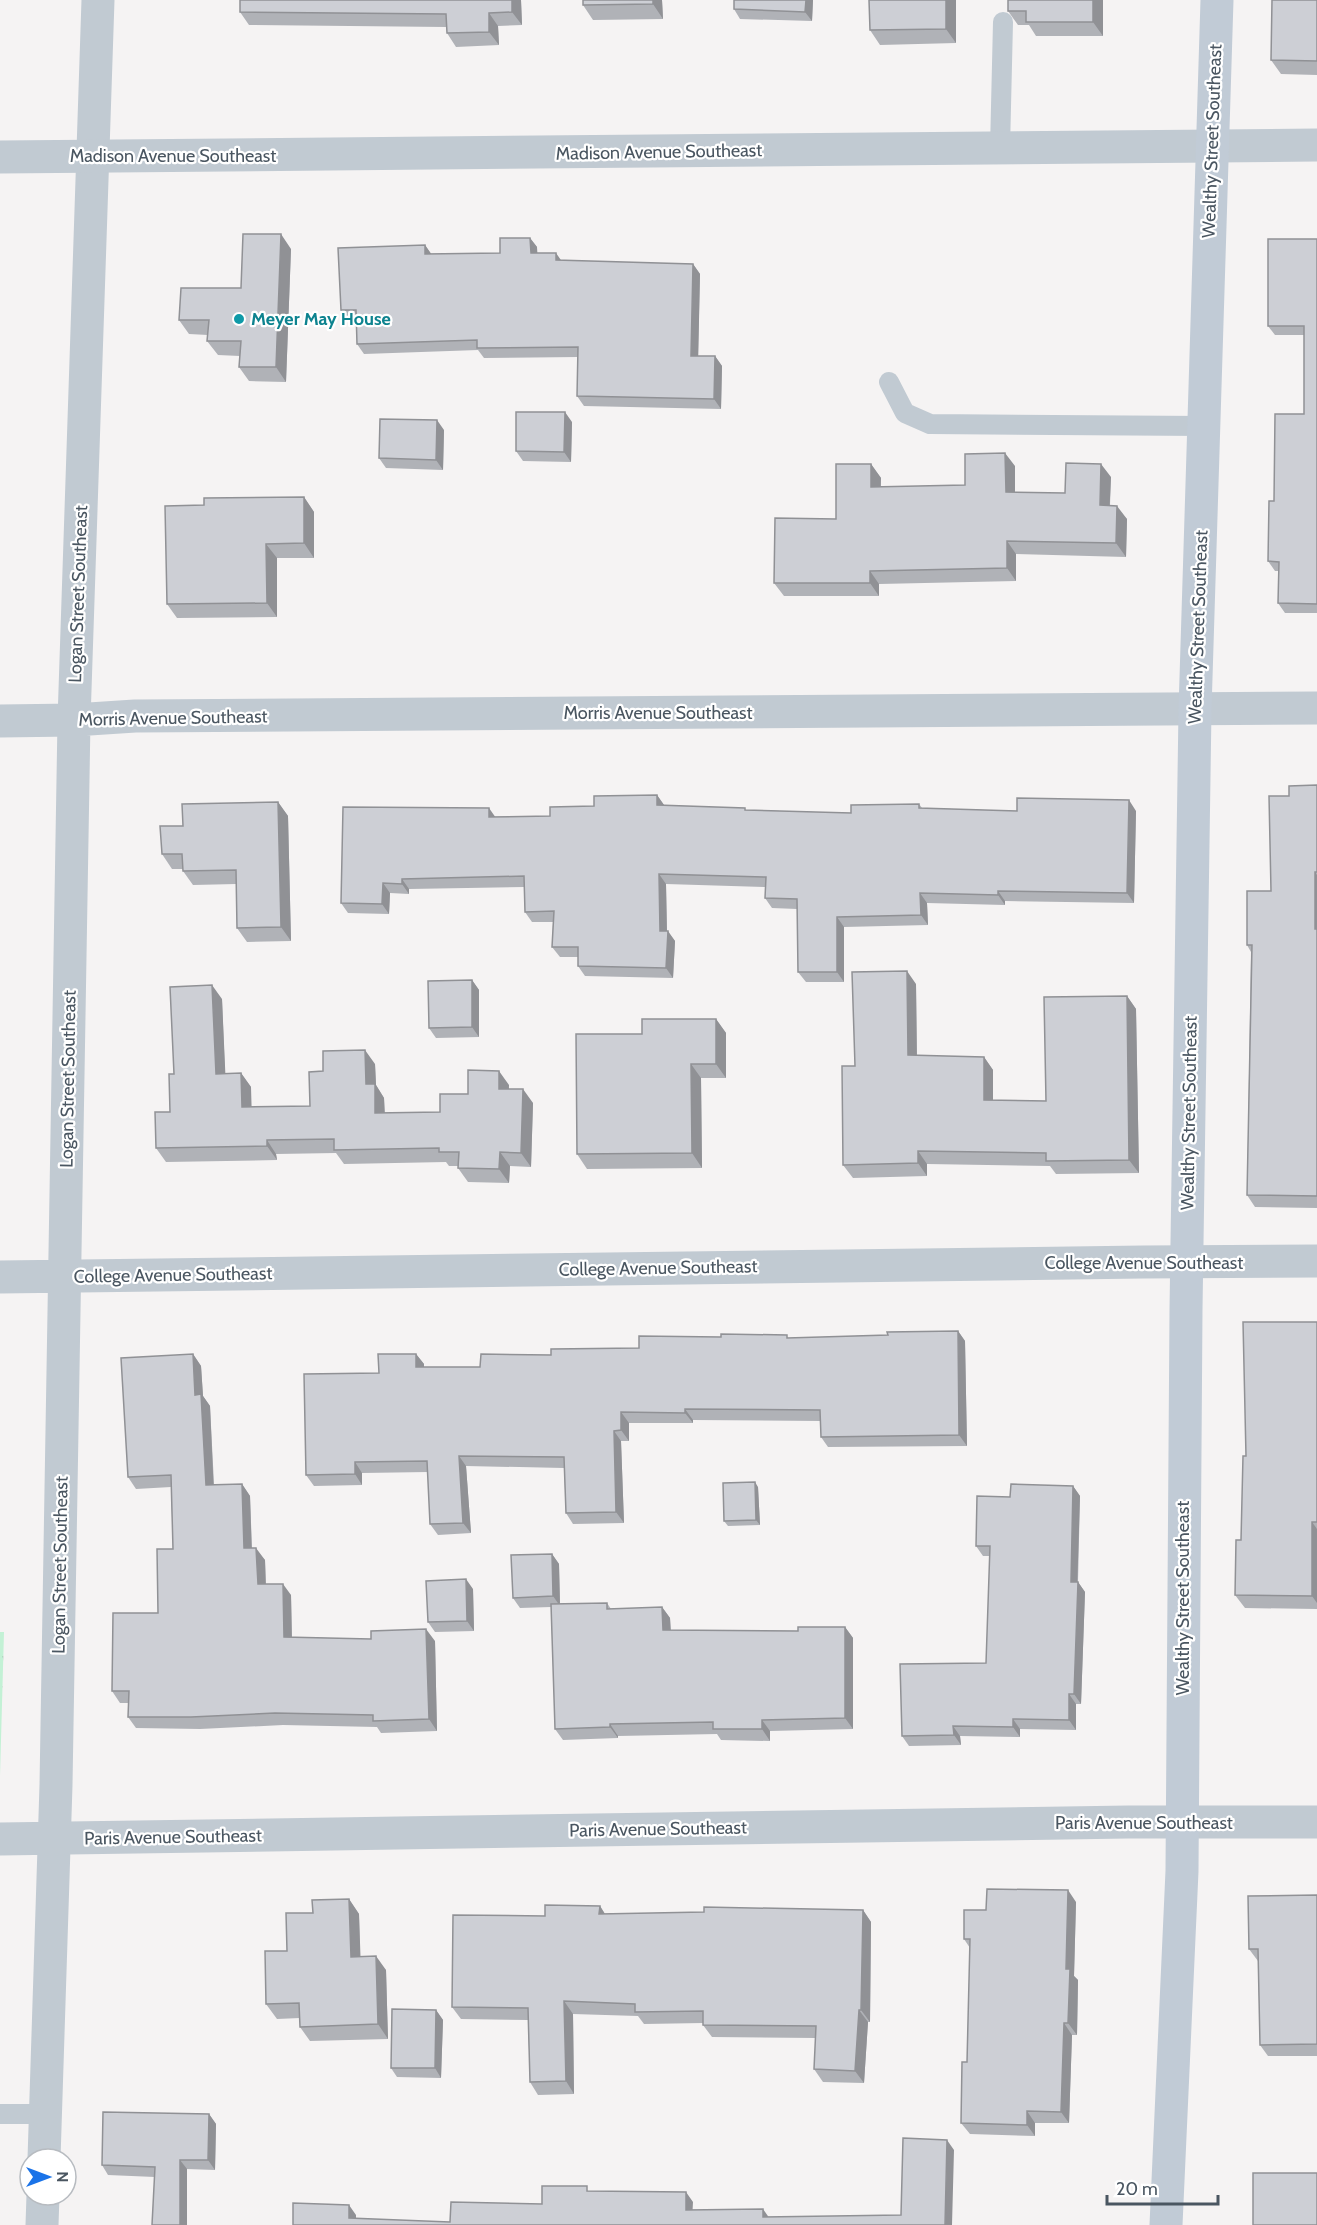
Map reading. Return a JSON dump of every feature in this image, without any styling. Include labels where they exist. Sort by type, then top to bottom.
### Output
[{"type":"main road","name":"Wealthy Street Southeast","points":[[1166,2225],[1183,1823],[1186,1262],[1195,710],[1217,0]]},
{"type":"street","name":"Logan Street Southeast","points":[[45,2147],[55,1839],[74,720],[98,0]]},
{"type":"street","name":"Madison Avenue Southeast","points":[[0,157],[1317,145]]},
{"type":"street","name":"Morris Avenue Southeast","points":[[0,721],[147,716],[1317,708]]},
{"type":"street","name":"College Avenue Southeast","points":[[0,1277],[1317,1262]]},
{"type":"street","name":"Paris Avenue Southeast","points":[[0,1839],[1317,1822]]},
{"type":"street","points":[[42,2225],[43,2207]]},
{"type":"lane","points":[[1000,149],[1003,22]]},
{"type":"lane","points":[[889,382],[905,413],[930,424],[1204,426]]},
{"type":"lane","points":[[0,2114],[46,2114]]},
{"type":"green space","points":[[0,1632],[4,1632],[0,1776]]},
{"type":"building","points":[[240,0],[512,0],[512,12],[489,13],[489,32],[447,33],[446,14],[240,12]]},
{"type":"building","points":[[583,0],[653,0],[653,4],[583,5]]},
{"type":"building","points":[[734,0],[806,0],[805,12],[734,9]]},
{"type":"building","points":[[869,0],[946,0],[946,29],[870,30]]},
{"type":"building","points":[[1008,0],[1093,0],[1093,22],[1026,22],[1026,11],[1008,11]]},
{"type":"building","points":[[1272,0],[1317,0],[1317,61],[1271,60]]},
{"type":"building","name":"Meyer May House","points":[[243,234],[281,234],[276,367],[239,367],[241,341],[207,341],[209,320],[179,320],[181,288],[241,288]]},
{"type":"building","points":[[500,238],[530,238],[531,253],[556,253],[556,260],[693,264],[691,356],[715,356],[714,399],[577,396],[578,347],[477,348],[477,340],[357,344],[356,310],[341,310],[338,248],[425,245],[425,254],[500,253]]},
{"type":"building","points":[[1268,239],[1317,239],[1317,604],[1278,603],[1279,562],[1268,561],[1269,501],[1274,501],[1275,414],[1304,414],[1304,326],[1268,326]]},
{"type":"building","points":[[516,412],[565,412],[564,452],[516,451]]},
{"type":"building","points":[[380,419],[437,420],[436,460],[379,458]]},
{"type":"building","points":[[1005,453],[1006,492],[1065,493],[1066,463],[1101,464],[1100,505],[1117,506],[1116,543],[1007,541],[1007,568],[870,571],[870,583],[774,583],[775,518],[836,519],[836,464],[871,464],[871,487],[965,485],[965,454]]},
{"type":"building","points":[[304,497],[304,543],[266,544],[267,603],[167,604],[165,506],[204,505],[204,498]]},
{"type":"building","points":[[1317,785],[1315,929],[1317,929],[1317,1196],[1247,1195],[1252,945],[1247,945],[1247,891],[1271,891],[1269,796],[1289,796],[1289,786]]},
{"type":"building","points":[[657,795],[657,805],[851,813],[851,805],[919,804],[919,808],[1017,811],[1017,798],[1129,800],[1127,893],[998,891],[998,895],[920,893],[921,915],[837,917],[837,972],[798,972],[797,899],[765,898],[766,877],[659,874],[660,931],[668,931],[666,968],[578,966],[578,947],[552,947],[554,911],[525,912],[524,876],[402,879],[402,884],[383,883],[382,904],[341,903],[343,807],[489,808],[489,817],[550,816],[550,807],[594,806],[594,796]]},
{"type":"building","points":[[278,802],[281,927],[237,928],[236,870],[183,871],[182,854],[162,854],[160,826],[183,826],[182,804]]},
{"type":"building","points":[[907,971],[908,1055],[984,1057],[984,1100],[1046,1101],[1044,997],[1127,996],[1129,1160],[1046,1161],[1046,1153],[918,1151],[918,1163],[843,1165],[842,1066],[855,1066],[852,972]]},
{"type":"building","points":[[472,980],[472,1027],[429,1028],[428,981]]},
{"type":"building","points":[[212,985],[216,1074],[241,1073],[242,1107],[310,1106],[309,1072],[323,1071],[323,1051],[365,1050],[366,1084],[375,1084],[375,1113],[440,1112],[440,1094],[468,1094],[468,1070],[499,1071],[499,1089],[523,1089],[521,1153],[500,1152],[499,1169],[458,1168],[459,1152],[439,1152],[439,1148],[334,1150],[334,1139],[267,1140],[267,1146],[156,1148],[155,1112],[170,1112],[169,1074],[174,1074],[170,987]]},
{"type":"building","points":[[642,1019],[716,1019],[716,1064],[691,1064],[692,1153],[577,1154],[576,1034],[642,1034]]},
{"type":"building","points":[[1243,1322],[1317,1322],[1317,1522],[1312,1522],[1312,1596],[1235,1595],[1236,1540],[1241,1540],[1243,1456],[1246,1456]]},
{"type":"building","points":[[958,1331],[959,1435],[821,1437],[820,1410],[685,1409],[685,1413],[621,1412],[621,1430],[614,1431],[616,1512],[566,1513],[564,1457],[459,1456],[463,1523],[430,1524],[427,1461],[355,1462],[355,1474],[306,1475],[304,1374],[379,1373],[378,1354],[416,1354],[416,1367],[480,1367],[481,1354],[551,1355],[551,1349],[639,1348],[639,1336],[721,1337],[721,1334],[787,1335],[787,1338],[888,1335],[887,1332]]},
{"type":"building","points":[[193,1354],[195,1395],[201,1394],[206,1485],[242,1484],[244,1548],[256,1548],[258,1584],[283,1584],[284,1637],[371,1639],[371,1631],[426,1629],[429,1719],[373,1721],[373,1715],[275,1713],[128,1717],[129,1691],[112,1691],[113,1613],[158,1613],[157,1549],[173,1549],[171,1475],[128,1477],[121,1358]]},
{"type":"building","points":[[755,1482],[756,1520],[724,1521],[723,1483]]},
{"type":"building","points":[[1011,1484],[1073,1486],[1071,1582],[1078,1582],[1074,1694],[1069,1694],[1069,1720],[1013,1719],[1013,1727],[953,1726],[954,1735],[902,1736],[900,1664],[986,1663],[990,1546],[976,1546],[977,1496],[1010,1497]]},
{"type":"building","points":[[552,1554],[553,1596],[513,1598],[511,1555]]},
{"type":"building","points":[[466,1579],[467,1621],[428,1622],[426,1581]]},
{"type":"building","points":[[607,1603],[607,1609],[662,1607],[663,1630],[798,1631],[798,1627],[845,1627],[845,1718],[762,1720],[762,1729],[713,1729],[713,1722],[610,1724],[610,1727],[555,1729],[551,1604]]},
{"type":"building","points":[[987,1889],[1068,1890],[1066,1969],[1070,1969],[1068,2023],[1064,2023],[1061,2112],[1027,2111],[1027,2125],[961,2123],[962,2062],[967,2062],[970,1939],[964,1939],[964,1910],[986,1910]]},
{"type":"building","points":[[1317,1895],[1317,2044],[1260,2045],[1258,1949],[1249,1949],[1248,1896]]},
{"type":"building","points":[[349,1899],[351,1957],[376,1956],[378,2024],[300,2027],[299,2003],[266,2004],[265,1951],[287,1951],[286,1913],[313,1913],[312,1900]]},
{"type":"building","points":[[545,1905],[600,1906],[599,1914],[704,1912],[704,1907],[863,1910],[861,2010],[859,2010],[855,2071],[814,2069],[816,2026],[703,2025],[703,2011],[635,2012],[635,2004],[564,2001],[566,2081],[530,2082],[528,2008],[452,2007],[453,1915],[545,1916]]},
{"type":"building","points":[[392,2009],[436,2010],[435,2068],[391,2068]]},
{"type":"building","points":[[103,2112],[209,2114],[208,2160],[180,2160],[180,2225],[152,2225],[155,2167],[102,2165]]},
{"type":"building","points":[[903,2138],[947,2140],[945,2225],[293,2225],[293,2203],[349,2205],[349,2218],[450,2222],[451,2202],[542,2204],[542,2186],[587,2186],[587,2191],[686,2192],[686,2210],[763,2209],[763,2217],[901,2215]]},
{"type":"building","points":[[1253,2173],[1317,2173],[1317,2225],[1253,2225]]},
{"type":"place","name":"Meyer May House","points":[[239,319]]}]
